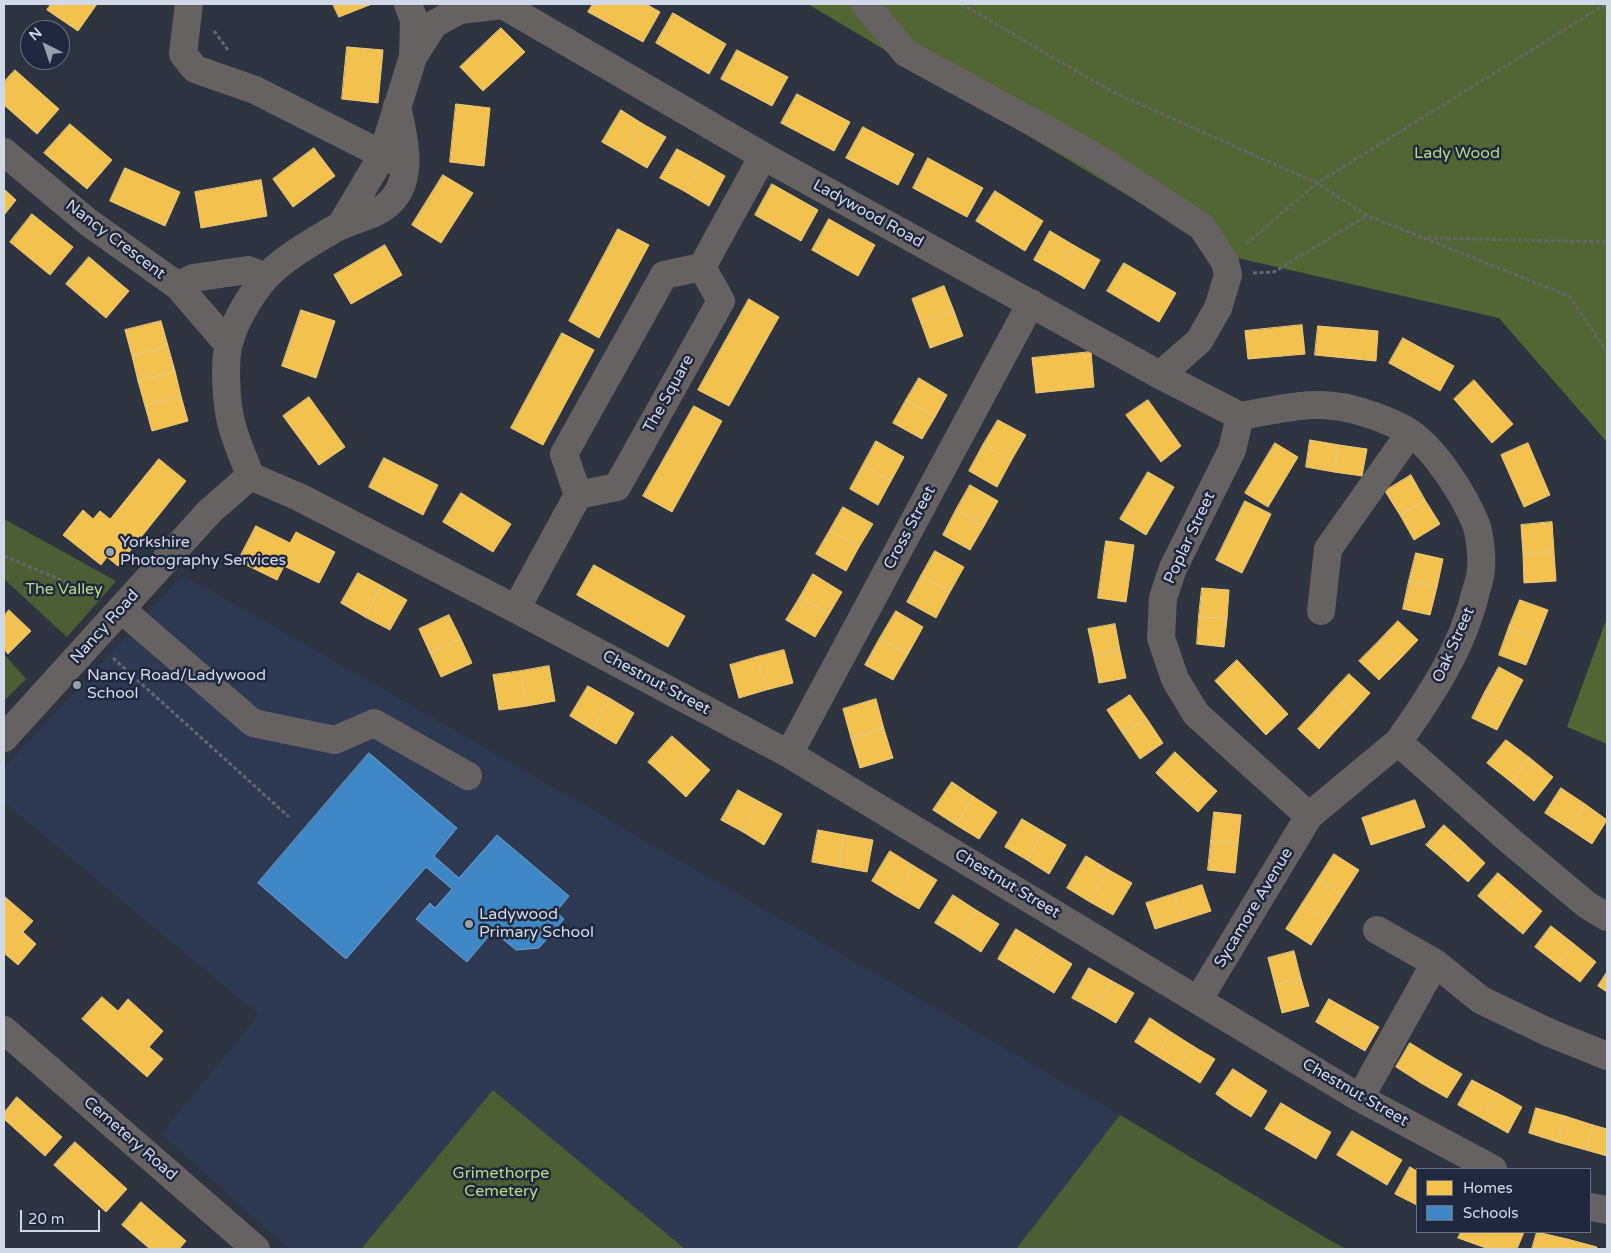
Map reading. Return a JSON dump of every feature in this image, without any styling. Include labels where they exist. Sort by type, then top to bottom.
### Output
[{"type":"street","points":[[189,4],[183,54],[195,69],[255,90],[394,161],[404,179],[394,198],[376,212],[341,225],[299,250],[266,277],[244,309],[228,344],[227,384],[231,422],[250,476],[299,497],[516,609],[578,495],[564,454],[664,275],[702,267],[763,156]]},
{"type":"street","points":[[408,4],[414,20],[413,57]]},
{"type":"street","points":[[394,161],[404,139],[397,106],[413,57],[434,24],[460,10],[502,4]]},
{"type":"street","name":"Ladywood Road","points":[[502,4],[763,156],[1160,375],[1240,416]]},
{"type":"street","points":[[866,4],[906,53],[1091,154],[1202,227],[1226,268],[1218,308],[1199,341],[1160,375]]},
{"type":"street","name":"Nancy Crescent","points":[[4,152],[88,222],[178,286],[193,278],[248,270],[266,277]]},
{"type":"street","name":"The Square","points":[[578,495],[617,487],[721,301],[702,267]]},
{"type":"street","points":[[178,286],[228,344]]},
{"type":"street","name":"Cross Street","points":[[789,754],[1031,303]]},
{"type":"street","name":"Oak Street","points":[[1240,416],[1298,407],[1334,406],[1375,416],[1410,432],[1435,456],[1456,487],[1477,525],[1481,569],[1470,614],[1449,662],[1430,698],[1398,742],[1309,816]]},
{"type":"street","name":"Poplar Street","points":[[1240,416],[1232,450],[1173,568],[1163,598],[1161,638],[1175,678],[1196,714],[1309,816]]},
{"type":"street","points":[[1322,611],[1328,549],[1410,432]]},
{"type":"street","name":"Nancy Road","points":[[4,738],[209,512],[250,476]]},
{"type":"street","points":[[121,609],[253,723],[335,740],[374,723],[468,776]]},
{"type":"street","name":"Chestnut Street","points":[[516,609],[789,754],[1199,999],[1360,1098],[1491,1168]]},
{"type":"street","points":[[1398,742],[1508,839],[1587,905],[1607,917]]},
{"type":"street","name":"Sycamore Avenue","points":[[1199,999],[1309,816]]},
{"type":"street","points":[[1377,930],[1435,963],[1481,1000],[1550,1033],[1607,1056]]},
{"type":"street","points":[[1360,1098],[1435,963]]},
{"type":"street","name":"Cemetery Road","points":[[4,1030],[256,1249]]},
{"type":"street","points":[[1591,1206],[1607,1210]]},
{"type":"path","points":[[961,4],[1113,92],[1317,183],[1366,216],[1569,296],[1607,352]]},
{"type":"path","points":[[1226,268],[1317,183],[1606,4]]},
{"type":"path","points":[[212,27],[255,90]]},
{"type":"path","points":[[1226,268],[1274,272],[1366,216]]},
{"type":"path","points":[[1424,238],[1607,242]]},
{"type":"path","points":[[4,556],[92,592],[121,609]]},
{"type":"path","points":[[94,640],[289,817]]},
{"type":"shaded area","name":"Ladywood Primary School","points":[[183,575],[1120,1115],[1016,1249],[685,1249],[493,1090],[361,1249],[289,1249],[161,1134],[259,1015],[4,802],[4,768]]},
{"type":"green space","name":"Lady Wood","points":[[808,4],[1607,4],[1607,450],[1606,441],[1499,318],[1229,256]]},
{"type":"green space","name":"The Valley","points":[[4,519],[116,581],[67,637],[4,579]]},
{"type":"green space","points":[[1607,618],[1607,744],[1567,727]]},
{"type":"green space","points":[[4,654],[26,679],[4,701]]},
{"type":"green space","name":"Grimethorpe Cemetery","points":[[493,1090],[685,1249],[361,1249]]},
{"type":"green space","points":[[1120,1115],[1331,1241],[1346,1249],[1016,1249]]},
{"type":"building: Homes","points":[[51,4],[97,4],[78,31],[70,26],[70,20],[62,20],[47,10]]},
{"type":"building: Homes","points":[[333,4],[372,4],[339,17]]},
{"type":"building: Homes","points":[[593,4],[646,4],[660,12],[643,42],[588,12]]},
{"type":"building: Homes","points":[[673,13],[726,44],[709,74],[656,43]]},
{"type":"building: Homes","points":[[501,28],[525,52],[483,91],[460,67]]},
{"type":"building: Homes","points":[[347,47],[383,50],[378,103],[342,99]]},
{"type":"building: Homes","points":[[737,50],[788,77],[772,106],[721,79]]},
{"type":"building: Homes","points":[[15,70],[59,109],[37,134],[4,105],[4,82]]},
{"type":"building: Homes","points":[[797,94],[850,122],[834,151],[781,123]]},
{"type":"building: Homes","points":[[456,104],[490,108],[484,166],[450,162]]},
{"type":"building: Homes","points":[[621,110],[643,124],[625,155],[602,142]]},
{"type":"building: Homes","points":[[70,124],[112,160],[87,189],[44,153]]},
{"type":"building: Homes","points":[[643,124],[666,137],[647,168],[625,155]]},
{"type":"building: Homes","points":[[863,127],[914,154],[898,185],[846,158]]},
{"type":"building: Homes","points":[[314,148],[335,176],[293,207],[273,179]]},
{"type":"building: Homes","points":[[677,149],[701,162],[684,191],[660,178]]},
{"type":"building: Homes","points":[[928,158],[983,188],[967,217],[913,188]]},
{"type":"building: Homes","points":[[701,162],[725,176],[709,206],[684,191]]},
{"type":"building: Homes","points":[[125,168],[180,192],[165,226],[110,201]]},
{"type":"building: Homes","points":[[443,175],[473,193],[441,243],[412,225]]},
{"type":"building: Homes","points":[[261,180],[267,216],[201,228],[195,192]]},
{"type":"building: Homes","points":[[772,184],[818,210],[801,241],[755,215]]},
{"type":"building: Homes","points":[[4,189],[16,200],[4,215]]},
{"type":"building: Homes","points":[[995,191],[1043,221],[1025,251],[976,221]]},
{"type":"building: Homes","points":[[32,214],[73,247],[50,275],[10,242]]},
{"type":"building: Homes","points":[[829,219],[875,245],[858,276],[812,250]]},
{"type":"building: Homes","points":[[618,229],[649,245],[599,338],[569,321]]},
{"type":"building: Homes","points":[[1050,231],[1075,246],[1059,274],[1034,260]]},
{"type":"building: Homes","points":[[385,245],[402,275],[351,304],[334,275]]},
{"type":"building: Homes","points":[[1075,246],[1100,260],[1084,289],[1059,274]]},
{"type":"building: Homes","points":[[89,257],[129,291],[106,318],[66,284]]},
{"type":"building: Homes","points":[[1124,263],[1176,293],[1159,322],[1107,291]]},
{"type":"building: Homes","points":[[944,286],[954,311],[921,323],[912,299]]},
{"type":"building: Homes","points":[[749,299],[779,317],[729,406],[698,390]]},
{"type":"building: Homes","points":[[301,310],[335,321],[316,378],[282,366]]},
{"type":"building: Homes","points":[[954,311],[963,336],[930,348],[921,323]]},
{"type":"building: Homes","points":[[161,321],[168,346],[132,356],[125,330]]},
{"type":"building: Homes","points":[[1302,325],[1305,354],[1248,359],[1245,331]]},
{"type":"building: Homes","points":[[1318,326],[1378,331],[1376,361],[1315,355]]},
{"type":"building: Homes","points":[[562,333],[594,350],[543,445],[511,428]]},
{"type":"building: Homes","points":[[1403,338],[1454,366],[1440,391],[1389,363]]},
{"type":"building: Homes","points":[[168,346],[175,371],[138,381],[132,356]]},
{"type":"building: Homes","points":[[1091,352],[1094,387],[1036,393],[1032,358]]},
{"type":"building: Homes","points":[[175,371],[181,396],[145,406],[138,381]]},
{"type":"building: Homes","points":[[919,378],[947,395],[935,417],[906,400]]},
{"type":"building: Homes","points":[[1474,380],[1513,424],[1492,443],[1454,399]]},
{"type":"building: Homes","points":[[181,396],[188,421],[152,431],[145,406]]},
{"type":"building: Homes","points":[[309,397],[345,447],[319,465],[283,416]]},
{"type":"building: Homes","points":[[906,400],[935,417],[922,439],[893,423]]},
{"type":"building: Homes","points":[[1148,400],[1181,446],[1161,462],[1126,415]]},
{"type":"building: Homes","points":[[694,406],[722,421],[672,512],[643,496]]},
{"type":"building: Homes","points":[[998,420],[1026,435],[1011,461],[983,445]]},
{"type":"building: Homes","points":[[1310,440],[1339,445],[1334,472],[1306,467]]},
{"type":"building: Homes","points":[[876,441],[904,457],[891,481],[863,465]]},
{"type":"building: Homes","points":[[1275,443],[1298,457],[1268,507],[1245,493]]},
{"type":"building: Homes","points":[[1528,443],[1550,495],[1524,507],[1501,455]]},
{"type":"building: Homes","points":[[983,445],[1011,461],[997,487],[969,471]]},
{"type":"building: Homes","points":[[1339,445],[1367,449],[1362,476],[1334,472]]},
{"type":"building: Homes","points":[[384,458],[438,485],[423,515],[369,487]]},
{"type":"building: Homes","points":[[159,459],[186,481],[118,566],[107,557],[101,565],[63,535],[83,510],[93,519],[100,511],[110,519]]},
{"type":"building: Homes","points":[[863,465],[891,481],[878,505],[850,489]]},
{"type":"building: Homes","points":[[1148,472],[1174,487],[1146,535],[1120,519]]},
{"type":"building: Homes","points":[[1411,475],[1425,500],[1400,515],[1385,491]]},
{"type":"building: Homes","points":[[970,485],[998,501],[984,526],[956,510]]},
{"type":"building: Homes","points":[[461,493],[511,524],[493,552],[443,522]]},
{"type":"building: Homes","points":[[1425,500],[1440,524],[1414,540],[1400,515]]},
{"type":"building: Homes","points":[[1245,501],[1271,514],[1242,573],[1216,560]]},
{"type":"building: Homes","points":[[843,507],[873,524],[859,547],[830,530]]},
{"type":"building: Homes","points":[[956,510],[984,526],[970,550],[943,535]]},
{"type":"building: Homes","points":[[1552,522],[1554,552],[1523,554],[1521,525]]},
{"type":"building: Homes","points":[[256,526],[290,543],[296,532],[335,552],[319,583],[284,566],[277,580],[238,561]]},
{"type":"building: Homes","points":[[830,530],[859,547],[846,571],[816,554]]},
{"type":"building: Homes","points":[[1106,541],[1134,545],[1126,602],[1098,598]]},
{"type":"building: Homes","points":[[935,551],[964,567],[950,592],[921,576]]},
{"type":"building: Homes","points":[[1554,552],[1556,581],[1524,583],[1523,554]]},
{"type":"building: Homes","points":[[1416,553],[1443,559],[1437,587],[1409,581]]},
{"type":"building: Homes","points":[[594,565],[685,616],[668,647],[577,595]]},
{"type":"building: Homes","points":[[358,573],[382,586],[365,617],[341,603]]},
{"type":"building: Homes","points":[[813,574],[842,592],[829,614],[800,597]]},
{"type":"building: Homes","points":[[921,576],[950,592],[936,618],[907,602]]},
{"type":"building: Homes","points":[[1409,581],[1437,587],[1430,615],[1403,609]]},
{"type":"building: Homes","points":[[382,586],[407,600],[390,630],[365,617]]},
{"type":"building: Homes","points":[[1202,588],[1229,590],[1227,619],[1199,616]]},
{"type":"building: Homes","points":[[800,597],[829,614],[815,637],[786,620]]},
{"type":"building: Homes","points":[[1520,600],[1548,610],[1537,638],[1509,627]]},
{"type":"building: Homes","points":[[9,610],[31,631],[8,654],[4,649],[4,616]]},
{"type":"building: Homes","points":[[896,611],[923,627],[908,654],[880,638]]},
{"type":"building: Homes","points":[[449,615],[461,639],[430,653],[419,629]]},
{"type":"building: Homes","points":[[1199,616],[1227,619],[1224,647],[1197,644]]},
{"type":"building: Homes","points":[[1398,621],[1418,640],[1399,660],[1379,641]]},
{"type":"building: Homes","points":[[1115,624],[1120,651],[1094,656],[1088,629]]},
{"type":"building: Homes","points":[[1509,627],[1537,638],[1526,665],[1499,655]]},
{"type":"building: Homes","points":[[880,638],[908,654],[893,680],[865,665]]},
{"type":"building: Homes","points":[[461,639],[472,663],[441,677],[430,653]]},
{"type":"building: Homes","points":[[1379,641],[1399,660],[1379,680],[1359,661]]},
{"type":"building: Homes","points":[[784,650],[793,683],[766,690],[757,657]]},
{"type":"building: Homes","points":[[1120,651],[1126,678],[1099,683],[1094,656]]},
{"type":"building: Homes","points":[[757,657],[766,690],[739,698],[730,665]]},
{"type":"building: Homes","points":[[1237,660],[1254,678],[1232,699],[1215,681]]},
{"type":"building: Homes","points":[[549,666],[555,701],[527,706],[521,671]]},
{"type":"building: Homes","points":[[1499,667],[1523,680],[1510,705],[1485,692]]},
{"type":"building: Homes","points":[[521,671],[527,706],[499,710],[493,675]]},
{"type":"building: Homes","points":[[1349,674],[1370,693],[1353,712],[1332,692]]},
{"type":"building: Homes","points":[[1254,678],[1271,696],[1249,717],[1232,699]]},
{"type":"building: Homes","points":[[588,686],[611,699],[593,730],[570,716]]},
{"type":"building: Homes","points":[[1332,692],[1353,712],[1336,730],[1315,711]]},
{"type":"building: Homes","points":[[1485,692],[1510,705],[1497,730],[1472,718]]},
{"type":"building: Homes","points":[[1130,695],[1147,719],[1123,734],[1107,710]]},
{"type":"building: Homes","points":[[1271,696],[1288,714],[1266,735],[1249,717]]},
{"type":"building: Homes","points":[[611,699],[634,713],[616,744],[593,730]]},
{"type":"building: Homes","points":[[876,699],[884,729],[851,738],[843,709]]},
{"type":"building: Homes","points":[[1315,711],[1336,730],[1319,749],[1298,729]]},
{"type":"building: Homes","points":[[1147,719],[1163,743],[1140,759],[1123,734]]},
{"type":"building: Homes","points":[[884,729],[893,758],[860,768],[851,738]]},
{"type":"building: Homes","points":[[672,736],[691,753],[667,779],[648,762]]},
{"type":"building: Homes","points":[[1506,740],[1530,758],[1511,782],[1487,763]]},
{"type":"building: Homes","points":[[1175,752],[1196,772],[1177,793],[1156,773]]},
{"type":"building: Homes","points":[[691,753],[710,770],[686,797],[667,779]]},
{"type":"building: Homes","points":[[1530,758],[1553,777],[1534,801],[1511,782]]},
{"type":"building: Homes","points":[[1196,772],[1217,791],[1198,812],[1177,793]]},
{"type":"building: Homes","points":[[952,782],[974,797],[956,825],[933,810]]},
{"type":"building: Homes","points":[[1561,788],[1585,804],[1568,828],[1545,813]]},
{"type":"building: Homes","points":[[738,790],[760,802],[743,832],[721,820]]},
{"type":"building: Homes","points":[[974,797],[997,812],[979,839],[956,825]]},
{"type":"building: Homes","points":[[1415,800],[1425,827],[1371,845],[1362,818]]},
{"type":"building: Homes","points":[[760,802],[782,814],[764,845],[743,832]]},
{"type":"building: Homes","points":[[1585,804],[1607,820],[1592,844],[1568,828]]},
{"type":"building: Homes","points":[[1214,812],[1241,815],[1238,844],[1211,841]]},
{"type":"building: Homes","points":[[1022,819],[1044,832],[1027,860],[1005,847]]},
{"type":"building: Homes","points":[[1444,825],[1465,844],[1447,863],[1426,845]]},
{"type":"building: Homes","points":[[818,830],[845,835],[839,867],[812,862]]},
{"type":"building: Homes","points":[[1044,832],[1066,845],[1049,874],[1027,860]]},
{"type":"building: Homes","points":[[845,835],[873,840],[867,872],[839,867]]},
{"type":"building: Homes","points":[[1211,841],[1238,844],[1235,873],[1208,870]]},
{"type":"building: Homes","points":[[1465,844],[1485,863],[1468,882],[1447,863]]},
{"type":"building: Homes","points":[[890,851],[914,866],[895,895],[872,881]]},
{"type":"building: Homes","points":[[1334,854],[1359,870],[1343,895],[1318,879]]},
{"type":"building: Homes","points":[[1086,856],[1109,870],[1090,902],[1067,888]]},
{"type":"building: Homes","points":[[914,866],[937,880],[919,909],[895,895]]},
{"type":"building: Homes","points":[[1109,870],[1132,883],[1113,915],[1090,902]]},
{"type":"building: Homes","points":[[1498,873],[1520,892],[1500,915],[1478,896]]},
{"type":"building: Homes","points":[[1318,879],[1343,895],[1327,920],[1302,904]]},
{"type":"building: Homes","points":[[1202,885],[1211,911],[1183,920],[1174,894]]},
{"type":"building: Homes","points":[[1520,892],[1542,911],[1523,934],[1500,915]]},
{"type":"building: Homes","points":[[1174,894],[1183,920],[1155,929],[1146,903]]},
{"type":"building: Homes","points":[[953,895],[976,910],[958,937],[935,923]]},
{"type":"building: Homes","points":[[4,896],[33,921],[23,932],[36,944],[18,965],[4,953]]},
{"type":"building: Homes","points":[[1302,904],[1327,920],[1311,945],[1286,929]]},
{"type":"building: Homes","points":[[976,910],[999,924],[981,952],[958,937]]},
{"type":"building: Homes","points":[[1551,926],[1574,944],[1558,965],[1535,947]]},
{"type":"building: Homes","points":[[1016,929],[1045,947],[1026,976],[998,959]]},
{"type":"building: Homes","points":[[1574,944],[1596,962],[1580,982],[1558,965]]},
{"type":"building: Homes","points":[[1045,947],[1072,964],[1054,993],[1026,976]]},
{"type":"building: Homes","points":[[1294,951],[1301,979],[1275,985],[1268,958]]},
{"type":"building: Homes","points":[[1089,968],[1112,981],[1094,1010],[1072,998]]},
{"type":"building: Homes","points":[[1607,972],[1607,992],[1598,986]]},
{"type":"building: Homes","points":[[1301,979],[1309,1006],[1282,1013],[1275,985]]},
{"type":"building: Homes","points":[[1112,981],[1134,993],[1116,1023],[1094,1010]]},
{"type":"building: Homes","points":[[102,997],[118,1011],[128,999],[163,1031],[149,1047],[163,1059],[147,1077],[82,1019]]},
{"type":"building: Homes","points":[[1329,999],[1354,1013],[1341,1037],[1316,1022]]},
{"type":"building: Homes","points":[[1354,1013],[1379,1027],[1365,1051],[1341,1037]]},
{"type":"building: Homes","points":[[1150,1018],[1171,1032],[1157,1056],[1135,1042]]},
{"type":"building: Homes","points":[[1171,1032],[1193,1046],[1178,1069],[1157,1056]]},
{"type":"building: Homes","points":[[1410,1043],[1436,1059],[1421,1083],[1396,1067]]},
{"type":"building: Homes","points":[[1193,1046],[1215,1059],[1200,1083],[1178,1069]]},
{"type":"building: Homes","points":[[1436,1059],[1462,1074],[1447,1098],[1421,1083]]},
{"type":"building: Homes","points":[[1233,1069],[1250,1080],[1233,1106],[1216,1094]]},
{"type":"building: Homes","points":[[1250,1080],[1267,1091],[1251,1117],[1233,1106]]},
{"type":"building: Homes","points":[[1472,1080],[1497,1093],[1483,1119],[1458,1105]]},
{"type":"building: Homes","points":[[1497,1093],[1522,1107],[1508,1133],[1483,1119]]},
{"type":"building: Homes","points":[[17,1097],[62,1137],[45,1156],[4,1119],[4,1113]]},
{"type":"building: Homes","points":[[1281,1103],[1306,1118],[1291,1144],[1265,1129]]},
{"type":"building: Homes","points":[[1536,1108],[1565,1116],[1557,1142],[1529,1133]]},
{"type":"building: Homes","points":[[1565,1116],[1593,1125],[1586,1150],[1557,1142]]},
{"type":"building: Homes","points":[[1306,1118],[1331,1132],[1316,1159],[1291,1144]]},
{"type":"building: Homes","points":[[1593,1125],[1607,1129],[1607,1156],[1586,1150]]},
{"type":"building: Homes","points":[[1352,1131],[1402,1160],[1387,1185],[1337,1155]]},
{"type":"building: Homes","points":[[75,1142],[127,1189],[106,1212],[54,1165]]},
{"type":"building: Homes","points":[[1410,1167],[1416,1170],[1416,1204],[1395,1194]]},
{"type":"building: Homes","points":[[141,1202],[186,1241],[179,1249],[150,1249],[122,1225]]},
{"type":"building: Homes","points":[[1460,1233],[1492,1233],[1486,1248],[1458,1238]]},
{"type":"building: Homes","points":[[1492,1233],[1524,1233],[1517,1249],[1486,1248]]},
{"type":"building: Homes","points":[[1537,1233],[1567,1239],[1564,1249],[1532,1249]]},
{"type":"building: Homes","points":[[1567,1239],[1597,1247],[1596,1249],[1564,1249]]},
{"type":"building: Schools","points":[[369,753],[457,828],[434,856],[459,878],[497,835],[569,896],[556,912],[564,919],[539,948],[516,950],[493,931],[467,962],[416,919],[430,903],[435,908],[452,889],[426,867],[346,959],[258,883]]},
{"type":"place","name":"Yorkshire Photography Services","points":[[110,552]]},
{"type":"place","name":"Nancy Road/Ladywood School","points":[[77,685]]},
{"type":"place","name":"Ladywood Primary School","points":[[469,924]]}]
